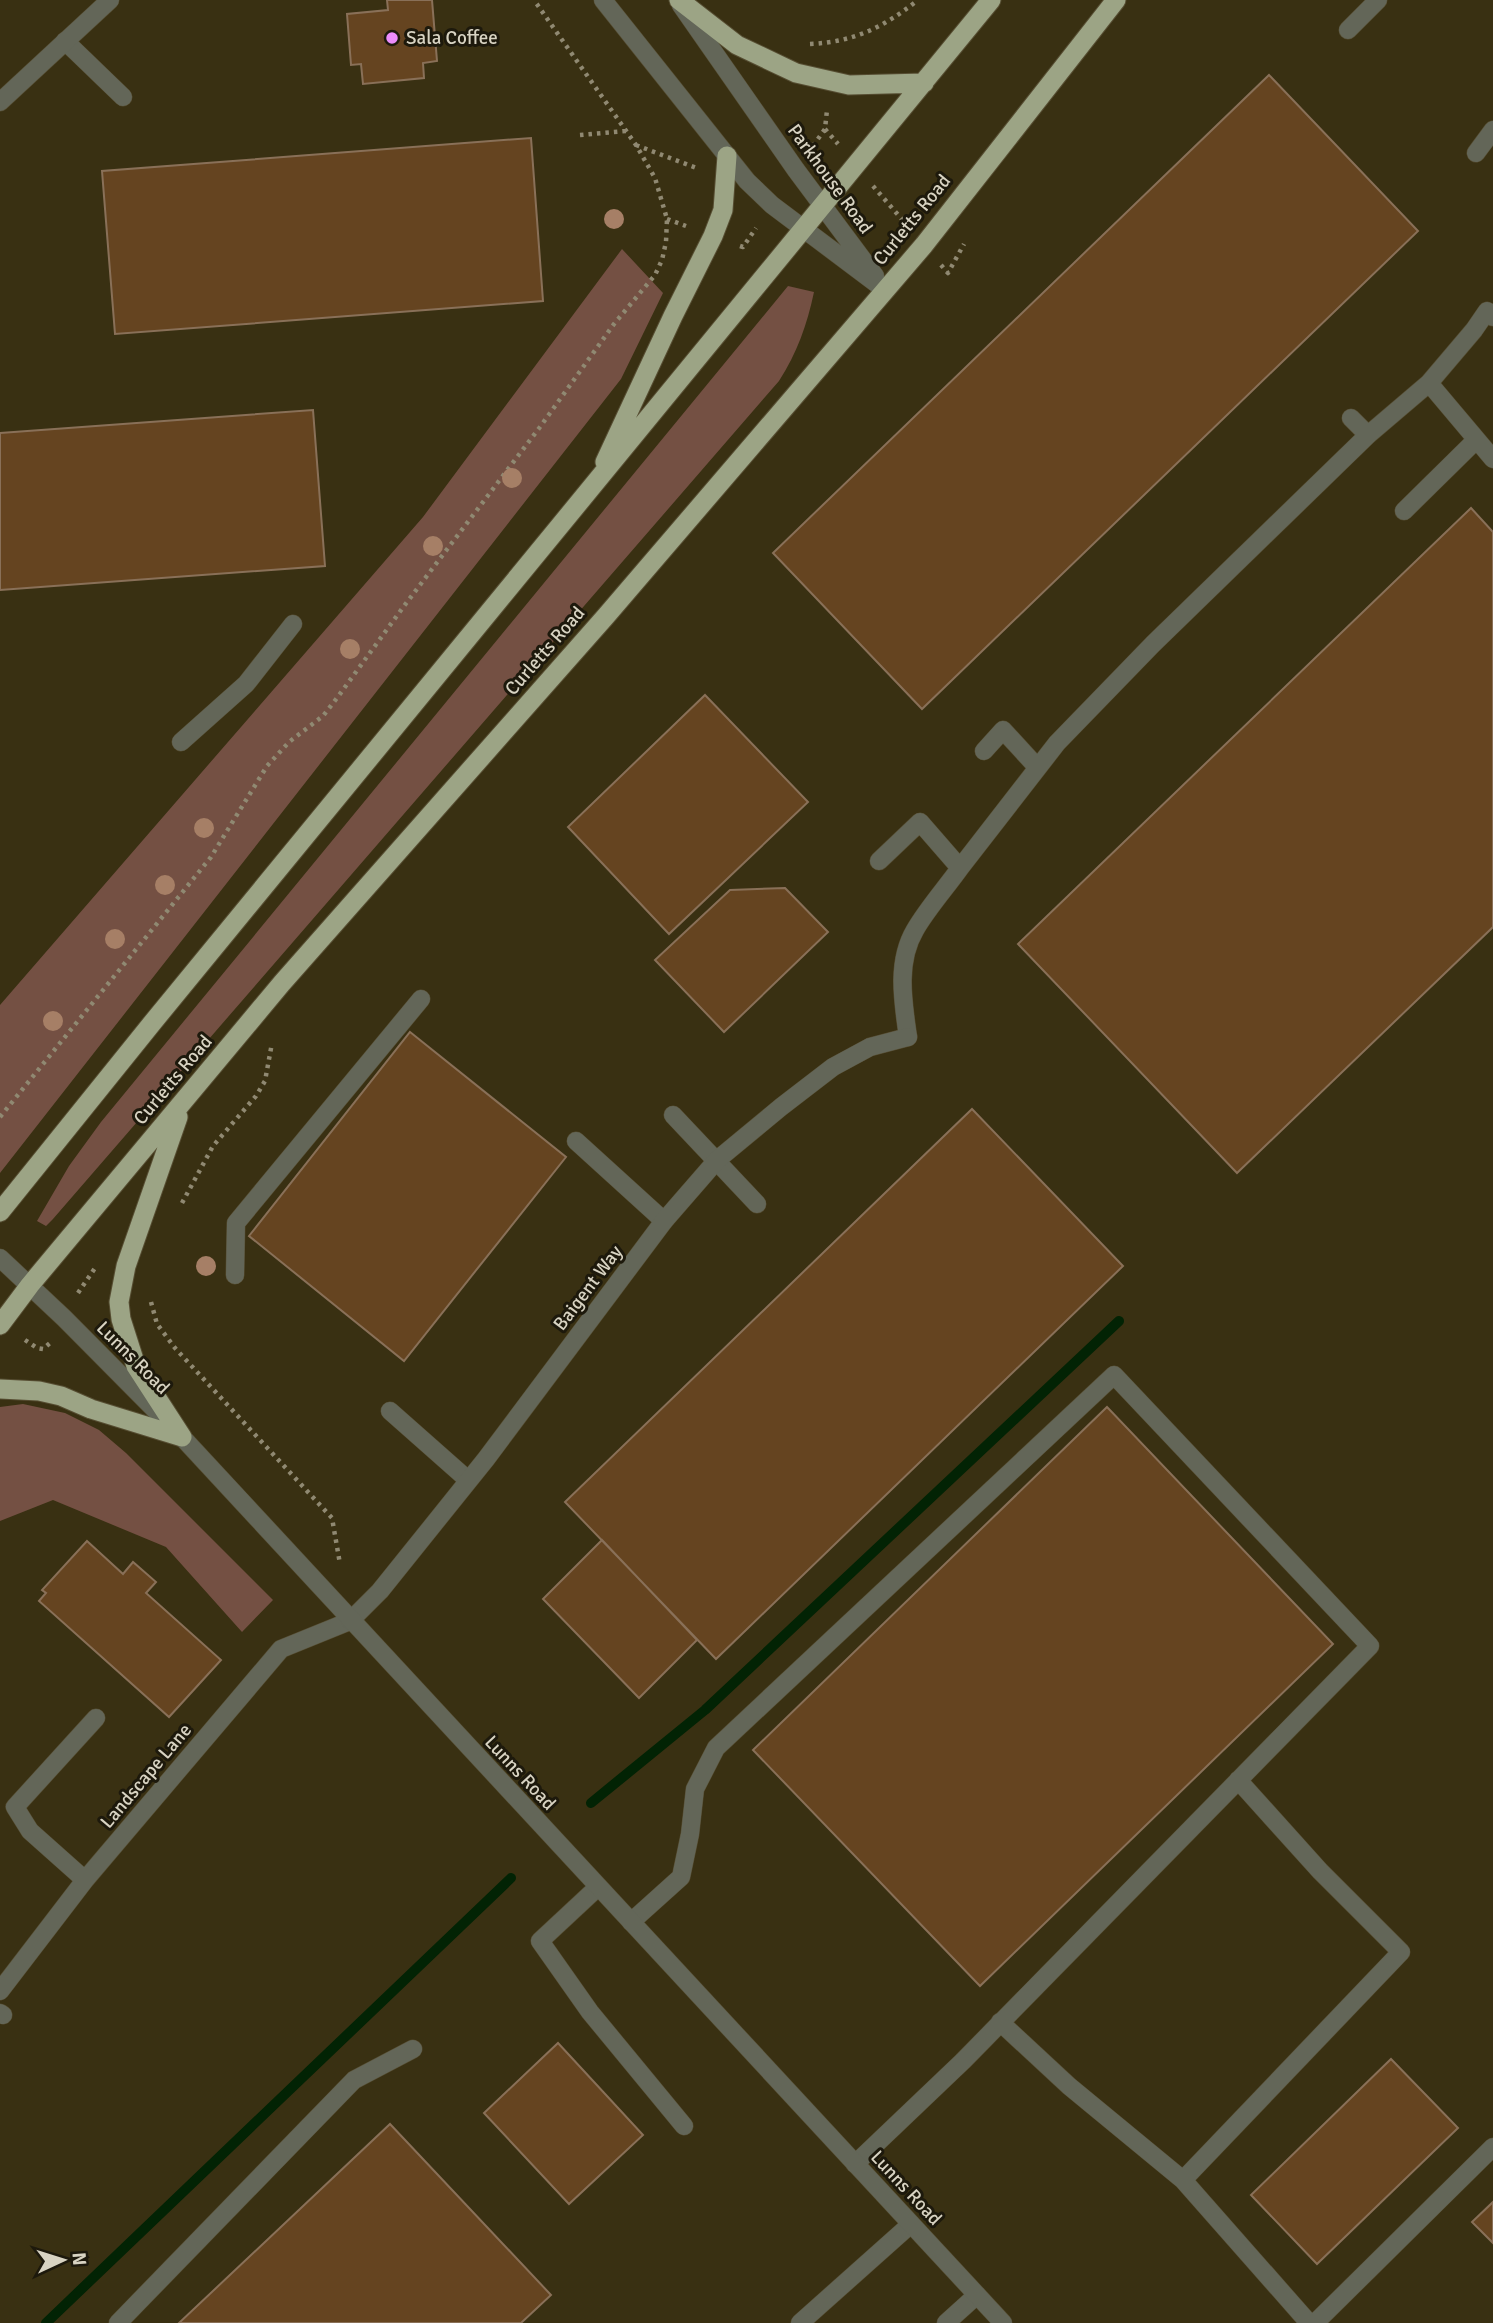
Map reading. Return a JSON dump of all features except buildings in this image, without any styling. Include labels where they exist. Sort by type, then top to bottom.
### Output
[{"type":"highway","points":[[678,0],[737,45],[796,73],[849,85],[924,83]]},
{"type":"highway","points":[[0,1213],[153,1022],[991,0]]},
{"type":"highway","name":"Curletts Road","points":[[0,1325],[30,1284],[282,984],[606,616],[924,245],[1116,0]]},
{"type":"highway","points":[[592,488],[713,236],[723,210],[727,156]]},
{"type":"highway","points":[[182,1437],[136,1366],[121,1319],[119,1302],[126,1266],[183,1104]]},
{"type":"highway","points":[[0,1389],[39,1391],[61,1396],[91,1409],[182,1437]]},
{"type":"street","points":[[0,102],[110,0]]},
{"type":"street","name":"Parkhouse Road","points":[[603,0],[727,156],[772,205],[885,290]]},
{"type":"street","name":"Parkhouse Road","points":[[678,0],[789,160],[885,290]]},
{"type":"street","points":[[1348,30],[1378,0]]},
{"type":"street","points":[[65,41],[122,97]]},
{"type":"street","points":[[1476,153],[1493,130]]},
{"type":"street","points":[[879,861],[919,822],[960,869],[1057,743],[1368,435],[1429,383],[1487,311],[1493,317]]},
{"type":"street","points":[[1429,383],[1493,459]]},
{"type":"street","points":[[1351,418],[1368,435]]},
{"type":"street","points":[[1404,510],[1476,440]]},
{"type":"street","points":[[181,742],[246,684],[293,624]]},
{"type":"street","points":[[984,751],[1003,730],[1037,767]]},
{"type":"street","name":"Baigent Way","points":[[350,1621],[380,1591],[468,1480],[664,1221],[717,1160],[833,1067],[870,1047],[908,1037],[902,994],[905,956],[914,932],[960,869]]},
{"type":"street","points":[[235,1275],[236,1223],[421,999]]},
{"type":"street","points":[[673,1115],[757,1204]]},
{"type":"street","points":[[576,1141],[664,1221]]},
{"type":"street","name":"Lunns Road","points":[[0,1258],[30,1284],[182,1437],[1003,2323]]},
{"type":"street","points":[[631,1922],[681,1877],[690,1834],[695,1789],[716,1748],[1114,1375],[1370,1646],[924,2100],[855,2164]]},
{"type":"street","points":[[390,1412],[468,1480]]},
{"type":"street","name":"Landscape Lane","points":[[0,1991],[85,1880],[281,1649],[350,1621]]},
{"type":"street","points":[[85,1880],[30,1831],[16,1807],[96,1718]]},
{"type":"street","points":[[1183,2180],[1401,1952],[1320,1871],[1238,1780]]},
{"type":"street","points":[[598,1887],[540,1941],[590,2012],[684,2126]]},
{"type":"street","points":[[1000,2022],[1069,2086],[1183,2180],[1309,2323]]},
{"type":"street","points":[[118,2323],[354,2080],[413,2049]]},
{"type":"street","points":[[1315,2323],[1493,2147]]},
{"type":"street","points":[[800,2323],[911,2224]]},
{"type":"street","points":[[946,2323],[977,2295]]},
{"type":"path","points":[[0,1117],[211,857],[267,766],[289,742],[323,716],[614,324],[655,275],[666,242],[667,219],[655,178],[626,131],[534,0]]},
{"type":"path","points":[[835,43],[877,28],[897,17],[918,0]]},
{"type":"path","points":[[825,129],[943,267]]},
{"type":"path","points":[[580,135],[626,131]]},
{"type":"path","points":[[177,1214],[214,1146],[256,1096],[265,1081]]},
{"type":"path","points":[[149,1298],[157,1324],[176,1348],[332,1518]]},
{"type":"path","points":[[30,1344],[43,1349],[48,1345]]},
{"type":"shaded area","points":[[622,249],[663,293],[621,379],[0,1173],[0,1005],[423,517]]},
{"type":"shaded area","points":[[788,286],[814,292],[801,338],[779,381],[53,1219],[46,1226],[37,1221],[69,1166],[101,1122]]},
{"type":"shaded area","points":[[23,1404],[65,1413],[99,1430],[126,1453],[273,1600],[242,1632],[166,1547],[53,1500],[0,1521],[0,1407]]},
{"type":"waterway","points":[[591,1803],[705,1710],[1119,1321]]},
{"type":"waterway","points":[[46,2323],[511,1878]]},
{"type":"place","name":"Sala Coffee","points":[[392,38]]}]
